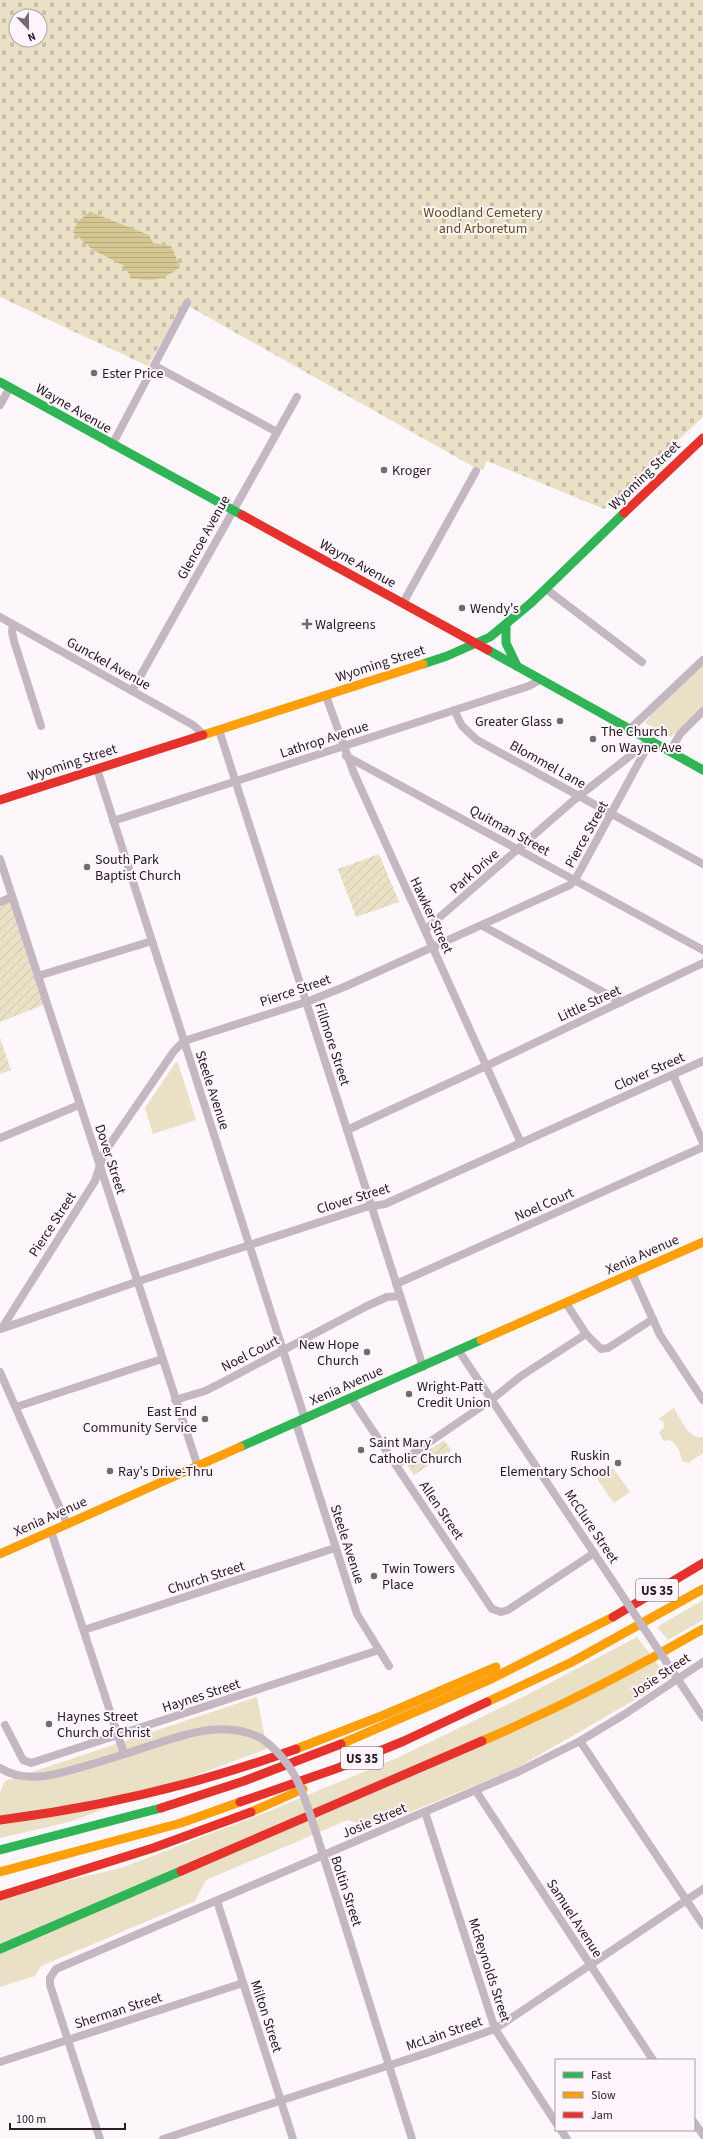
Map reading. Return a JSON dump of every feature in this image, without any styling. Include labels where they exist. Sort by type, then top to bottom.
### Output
[{"type":"main road","name":"Wayne Avenue","points":[[0,382],[112,445],[631,728],[703,770]]},
{"type":"main road","name":"Wyoming Street","points":[[0,800],[326,696],[477,644],[506,625],[546,589],[703,438]]},
{"type":"main road","points":[[506,625],[506,643],[517,666]]},
{"type":"main road","name":"Xenia Avenue","points":[[0,1554],[703,1242]]},
{"type":"main road","name":"US 35","points":[[0,1850],[175,1804],[268,1773],[403,1719],[474,1687],[610,1618],[703,1563]]},
{"type":"main road","name":"US 35","points":[[0,1872],[181,1823],[338,1768],[404,1741],[572,1662],[703,1589]]},
{"type":"main road","points":[[0,1820],[148,1794],[203,1780],[256,1763],[368,1722],[610,1618]]},
{"type":"main road","points":[[0,1948],[40,1933],[531,1720],[633,1670],[703,1629]]},
{"type":"main road","points":[[0,1896],[101,1866],[208,1828],[281,1799],[404,1741]]},
{"type":"street","points":[[112,445],[188,304]]},
{"type":"street","points":[[155,366],[277,432]]},
{"type":"street","points":[[0,405],[10,387]]},
{"type":"street","name":"Glencoe Avenue","points":[[132,691],[297,397]]},
{"type":"street","points":[[403,603],[476,471]]},
{"type":"street","points":[[546,589],[642,662]]},
{"type":"street","name":"Gunckel Avenue","points":[[0,618],[193,725],[204,735]]},
{"type":"street","points":[[13,625],[12,632],[14,641],[41,726]]},
{"type":"street","points":[[631,728],[703,660]]},
{"type":"street","name":"Lathrop Avenue","points":[[113,821],[529,686],[538,681],[537,677]]},
{"type":"street","name":"Hawker Street","points":[[326,696],[346,756],[521,1143]]},
{"type":"street","name":"Blommel Lane","points":[[454,710],[462,726],[477,740],[703,864]]},
{"type":"street","points":[[670,751],[680,734],[703,711]]},
{"type":"street","name":"Fillmore Street","points":[[220,730],[423,1367]]},
{"type":"street","name":"Park Drive","points":[[425,930],[578,796],[651,740]]},
{"type":"street","name":"Pierce Street","points":[[1,1330],[95,1181],[104,1153],[174,1051],[184,1041],[306,1002],[344,987],[570,885],[575,880],[612,814],[651,740]]},
{"type":"street","name":"Quitman Street","points":[[346,756],[703,950]]},
{"type":"street","name":"Steele Avenue","points":[[97,769],[305,1419]]},
{"type":"street","name":"Dover Street","points":[[0,859],[136,1283],[198,1467]]},
{"type":"street","points":[[0,902],[12,897]]},
{"type":"street","points":[[482,926],[621,1002]]},
{"type":"street","points":[[38,976],[152,941]]},
{"type":"street","name":"Little Street","points":[[347,1130],[703,963]]},
{"type":"street","name":"Clover Street","points":[[1,1330],[249,1245],[366,1207],[372,1208],[385,1204],[703,1061]]},
{"type":"street","points":[[673,1075],[703,1143]]},
{"type":"street","points":[[0,1138],[79,1105]]},
{"type":"street","name":"Noel Court","points":[[396,1284],[703,1147]]},
{"type":"street","points":[[632,1273],[660,1335],[703,1400]]},
{"type":"street","name":"Noel Court","points":[[175,1400],[205,1391],[284,1351],[367,1306],[387,1297],[400,1296]]},
{"type":"street","points":[[566,1303],[586,1334],[598,1348],[605,1349],[653,1319]]},
{"type":"street","points":[[396,1465],[491,1400],[521,1376],[586,1334]]},
{"type":"street","name":"McClure Street","points":[[459,1351],[703,1717]]},
{"type":"street","points":[[16,1407],[162,1359]]},
{"type":"street","points":[[0,1372],[67,1524]]},
{"type":"street","name":"Allen Street","points":[[351,1398],[492,1609],[501,1612],[508,1610],[594,1553]]},
{"type":"street","name":"Steele Avenue","points":[[296,1423],[357,1614],[390,1666]]},
{"type":"street","points":[[51,1531],[124,1754]]},
{"type":"street","name":"Church Street","points":[[84,1630],[335,1548]]},
{"type":"street","name":"Haynes Street","points":[[5,1725],[23,1760],[31,1763],[379,1650]]},
{"type":"street","name":"Josie Street","points":[[67,2040],[50,1982],[52,1973],[56,1969],[476,1791],[580,1741],[703,1662]]},
{"type":"street","name":"Boltin Street","points":[[0,1768],[16,1775],[42,1777],[55,1775],[182,1735],[216,1729],[242,1731],[261,1738],[281,1754],[294,1773],[304,1796],[412,2139]]},
{"type":"street","points":[[580,1741],[703,1925]]},
{"type":"street","name":"Samuel Avenue","points":[[476,1791],[652,2059]]},
{"type":"street","name":"McReynolds Street","points":[[425,1812],[495,2029],[555,2120]]},
{"type":"street","name":"McLain Street","points":[[163,2139],[495,2029],[703,1889]]},
{"type":"street","name":"Milton Street","points":[[217,1901],[293,2139]]},
{"type":"street","name":"Sherman Street","points":[[0,2062],[243,1983]]},
{"type":"street","points":[[67,2040],[100,2139]]},
{"type":"street","points":[[695,2123],[703,2135]]},
{"type":"green space","name":"Woodland Cemetery and Arboretum","points":[[0,0],[703,0],[703,417],[604,509],[487,461],[482,470],[474,467],[183,303],[148,366],[0,297]]},
{"type":"green space","points":[[703,660],[703,711],[680,734],[676,732],[671,737],[645,723],[650,717],[649,712]]},
{"type":"green space","points":[[379,854],[399,902],[356,917],[338,869]]},
{"type":"green space","points":[[12,897],[46,1004],[0,1022],[0,902]]},
{"type":"green space","points":[[0,1038],[11,1070],[0,1074]]},
{"type":"green space","points":[[176,1062],[178,1063],[196,1120],[153,1134],[145,1108]]},
{"type":"green space","points":[[674,1408],[689,1432],[698,1437],[703,1437],[703,1453],[688,1463],[682,1461],[675,1444],[670,1440],[664,1441],[659,1433],[664,1427],[663,1421],[658,1419]]},
{"type":"green space","points":[[444,1440],[451,1450],[414,1475],[407,1465]]},
{"type":"green space","points":[[613,1468],[630,1492],[614,1503],[597,1479]]},
{"type":"green space","points":[[703,1600],[703,1620],[668,1640],[657,1627]]},
{"type":"green space","points":[[637,1637],[659,1666],[650,1691],[517,1768],[372,1828],[348,1820],[206,1880],[195,1901],[41,1966],[35,1976],[0,1987],[0,1896],[121,1868],[262,1814],[397,1758],[525,1696]]},
{"type":"green space","points":[[257,1697],[267,1749],[69,1822],[0,1838],[0,1792],[5,1781]]},
{"type":"shaded area","points":[[90,212],[149,235],[153,243],[171,246],[180,267],[168,275],[158,279],[146,280],[132,278],[123,265],[93,250],[73,232],[78,221]]},
{"type":"traffic: fast","points":[[0,382],[242,515]]},
{"type":"traffic: fast","points":[[423,664],[447,656],[490,637],[531,603],[624,513]]},
{"type":"traffic: fast","points":[[506,625],[506,643],[517,666]]},
{"type":"traffic: fast","points":[[488,650],[703,770]]},
{"type":"traffic: fast","points":[[240,1447],[481,1340]]},
{"type":"traffic: fast","points":[[0,1850],[161,1808]]},
{"type":"traffic: fast","points":[[0,1949],[181,1871]]},
{"type":"traffic: slow","points":[[203,735],[423,664]]},
{"type":"traffic: slow","points":[[481,1340],[703,1242]]},
{"type":"traffic: slow","points":[[0,1554],[240,1447]]},
{"type":"traffic: slow","points":[[487,1702],[572,1662],[703,1589]]},
{"type":"traffic: slow","points":[[341,1744],[491,1679],[613,1617]]},
{"type":"traffic: slow","points":[[482,1741],[594,1688],[649,1660],[703,1629]]},
{"type":"traffic: slow","points":[[296,1749],[384,1715],[496,1667]]},
{"type":"traffic: slow","points":[[251,1812],[303,1789]]},
{"type":"traffic: slow","points":[[0,1872],[181,1823],[240,1802]]},
{"type":"traffic: jam","points":[[624,513],[703,438]]},
{"type":"traffic: jam","points":[[242,515],[488,650]]},
{"type":"traffic: jam","points":[[0,800],[203,735]]},
{"type":"traffic: jam","points":[[613,1617],[703,1563]]},
{"type":"traffic: jam","points":[[240,1802],[338,1768],[404,1741],[487,1702]]},
{"type":"traffic: jam","points":[[181,1871],[482,1741]]},
{"type":"traffic: jam","points":[[161,1808],[244,1781],[341,1744]]},
{"type":"traffic: jam","points":[[0,1820],[38,1815],[150,1793],[260,1762],[296,1749]]},
{"type":"traffic: jam","points":[[0,1896],[153,1848],[251,1812]]},
{"type":"place","name":"Ester Price","points":[[94,373]]},
{"type":"place","name":"Kroger","points":[[384,470]]},
{"type":"place","name":"Wendy's","points":[[462,608]]},
{"type":"place","name":"Walgreens","points":[[307,624]]},
{"type":"place","name":"Greater Glass","points":[[560,721]]},
{"type":"place","name":"The Church on Wayne Ave","points":[[593,739]]},
{"type":"place","name":"South Park Baptist Church","points":[[87,867]]},
{"type":"place","name":"New Hope Church","points":[[367,1352]]},
{"type":"place","name":"Wright-Patt Credit Union","points":[[409,1394]]},
{"type":"place","name":"East End Community Service","points":[[205,1419]]},
{"type":"place","name":"Saint Mary Catholic Church","points":[[361,1450]]},
{"type":"place","name":"Ruskin Elementary School","points":[[618,1463]]},
{"type":"place","name":"Ray's Drive-Thru","points":[[110,1471]]},
{"type":"place","name":"Twin Towers Place","points":[[374,1576]]},
{"type":"place","name":"Haynes Street Church of Christ","points":[[49,1724]]}]
